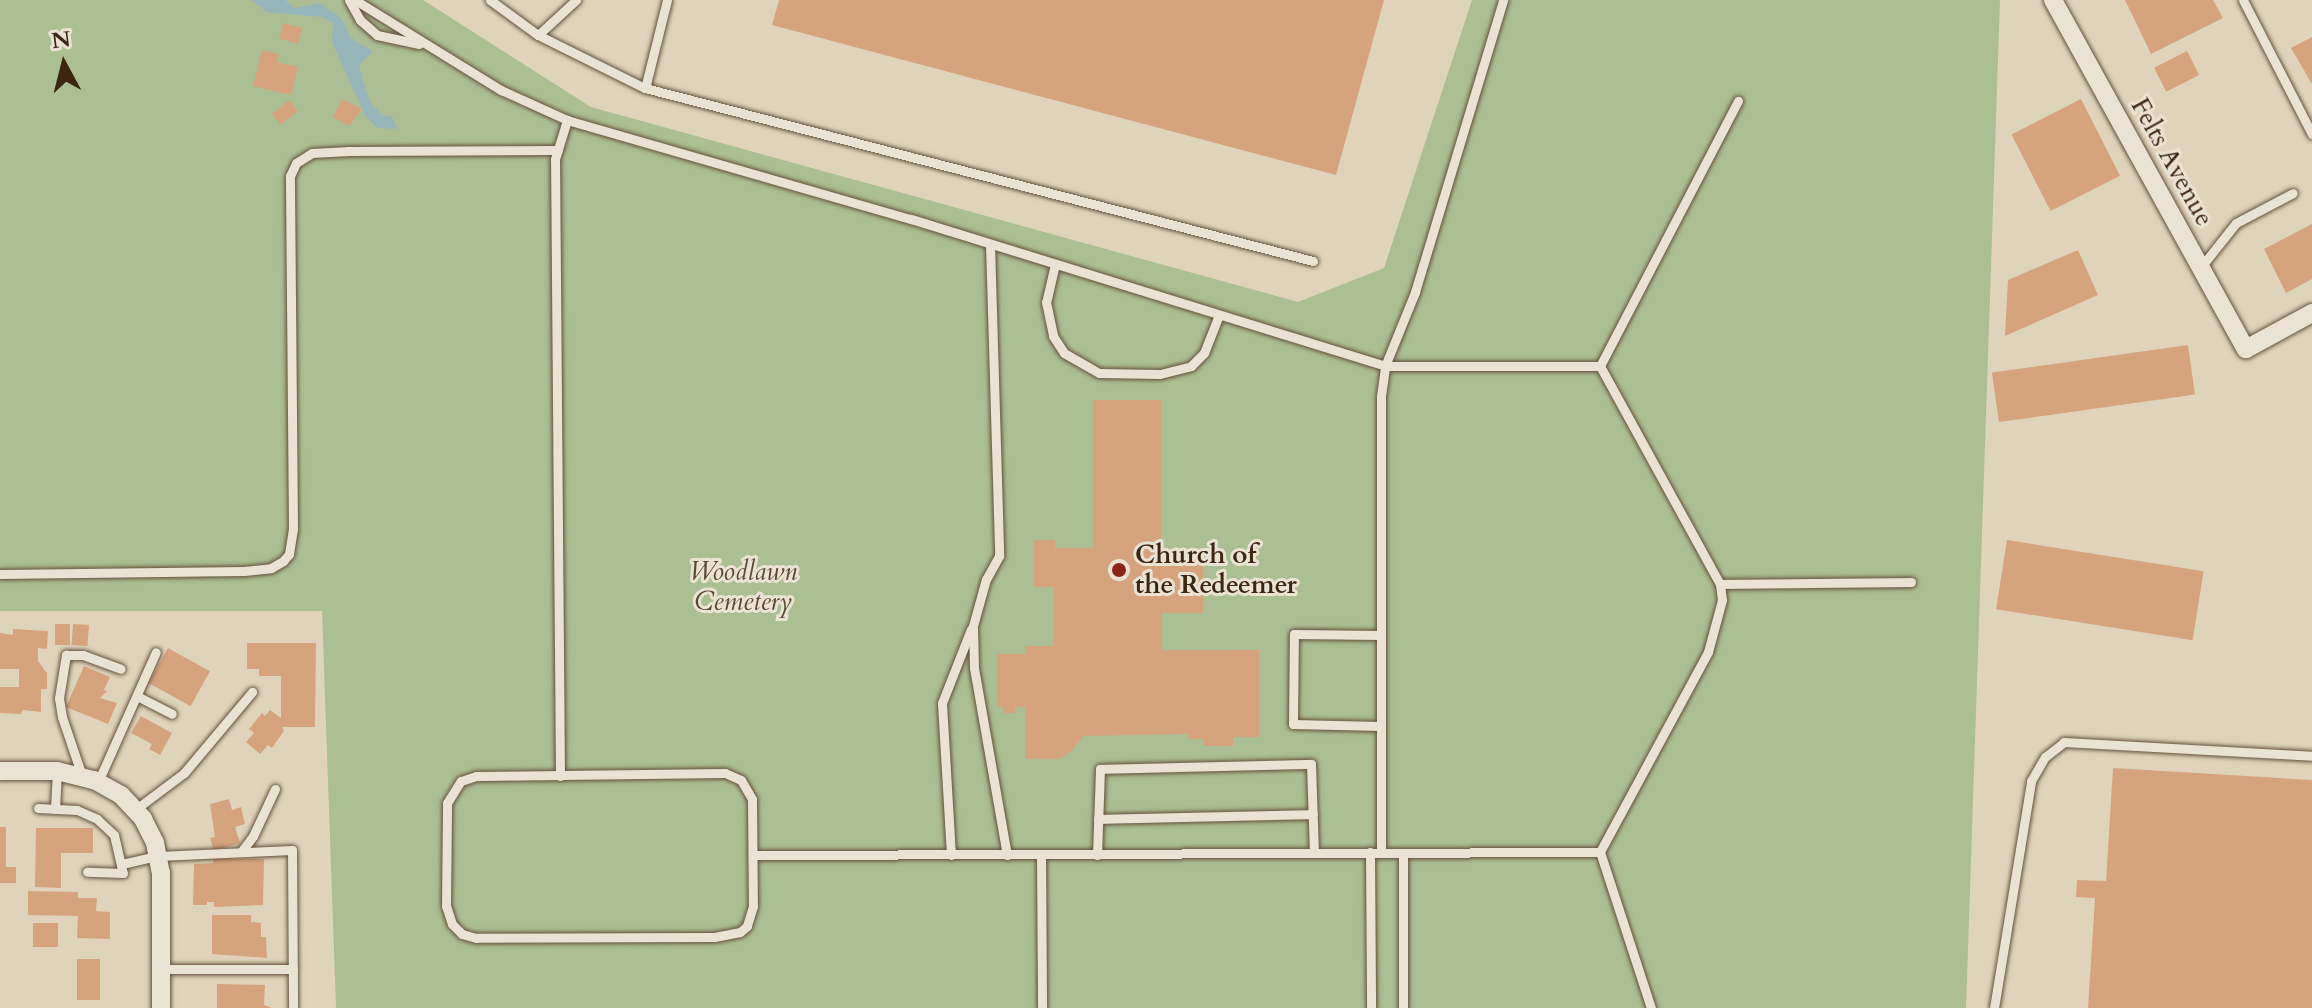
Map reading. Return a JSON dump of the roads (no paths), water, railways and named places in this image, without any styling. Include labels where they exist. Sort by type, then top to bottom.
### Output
[{"type":"street","name":"Felts Avenue","points":[[2053,0],[2246,349],[2312,313]]},
{"type":"street","points":[[0,771],[57,771],[90,779],[121,795],[136,809],[150,830],[158,856],[162,889],[161,1008]]},
{"type":"lane","points":[[352,0],[501,90],[567,120],[990,244],[1385,366],[1600,366]]},
{"type":"lane","points":[[352,0],[360,20],[377,35],[424,45]]},
{"type":"lane","points":[[490,0],[538,35],[645,88],[1313,261]]},
{"type":"lane","points":[[538,35],[576,0]]},
{"type":"lane","points":[[645,88],[667,0]]},
{"type":"lane","points":[[1381,852],[1381,396],[1385,366],[1415,292],[1503,0]]},
{"type":"lane","points":[[2243,0],[2312,134]]},
{"type":"lane","points":[[1600,366],[1738,101]]},
{"type":"lane","points":[[560,776],[558,150],[567,120]]},
{"type":"lane","points":[[0,574],[244,571],[266,569],[283,561],[289,554],[293,529],[290,176],[296,163],[312,153],[349,151],[558,150]]},
{"type":"lane","points":[[2201,267],[2236,223],[2293,193]]},
{"type":"lane","points":[[951,855],[942,703],[973,626],[986,579],[999,556],[990,244]]},
{"type":"lane","points":[[1055,264],[1046,302],[1053,336],[1064,353],[1099,373],[1160,374],[1191,366],[1204,353],[1219,315]]},
{"type":"lane","points":[[1600,366],[1720,584],[1720,614],[1708,652],[1600,852],[1651,1008]]},
{"type":"lane","points":[[1720,584],[1911,582]]},
{"type":"lane","points":[[973,626],[974,668],[1007,855]]},
{"type":"lane","points":[[1380,726],[1293,724],[1294,634],[1381,635]]},
{"type":"lane","points":[[90,779],[137,696],[156,652]]},
{"type":"lane","points":[[90,779],[62,717],[59,698],[66,655],[83,655],[121,669]]},
{"type":"lane","points":[[136,809],[184,773],[252,692]]},
{"type":"lane","points":[[137,696],[172,714]]},
{"type":"lane","points":[[1994,1008],[2031,781],[2045,757],[2064,742],[2312,756]]},
{"type":"lane","points":[[1097,855],[1100,769],[1311,764],[1314,853]]},
{"type":"lane","points":[[55,809],[57,771]]},
{"type":"lane","points":[[731,775],[745,783],[752,799],[755,855],[753,911],[747,926],[737,934],[476,938],[462,934],[452,924],[446,906],[447,803],[452,790],[461,781],[476,776],[731,775]]},
{"type":"lane","points":[[241,852],[253,836],[275,789]]},
{"type":"lane","points":[[38,808],[77,810],[105,825],[118,845],[123,873],[87,872]]},
{"type":"lane","points":[[1098,819],[1313,814]]},
{"type":"lane","points":[[122,864],[158,856],[292,850],[293,1008]]},
{"type":"lane","points":[[1370,852],[1371,1008]]},
{"type":"lane","points":[[755,855],[1600,852]]},
{"type":"lane","points":[[1403,853],[1403,1008]]},
{"type":"lane","points":[[1041,855],[1042,1008]]},
{"type":"lane","points":[[162,969],[293,969]]},
{"type":"water","points":[[251,0],[285,0],[294,8],[320,3],[342,19],[351,38],[373,51],[359,65],[362,77],[370,102],[383,115],[392,117],[397,129],[377,128],[365,115],[332,42],[333,23],[322,17],[267,12]]},
{"type":"place","name":"Church of the Redeemer","points":[[1119,570]]},
{"type":"park label","name":"Woodlawn Cemetery","points":[[743,587]]}]
